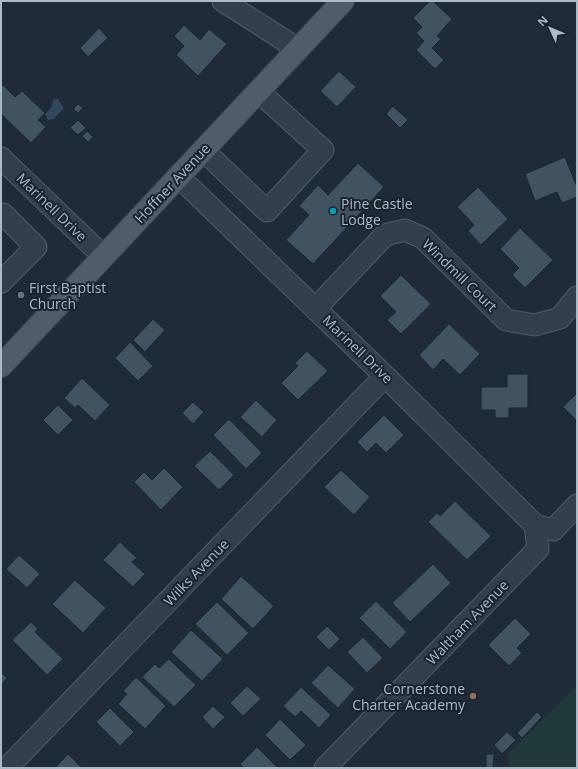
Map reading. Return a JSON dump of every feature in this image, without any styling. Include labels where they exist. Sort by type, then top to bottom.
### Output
[{"type":"main road","name":"Hoffner Avenue","points":[[1,366],[344,1]]},
{"type":"street","points":[[223,1],[298,49]]},
{"type":"street","points":[[203,150],[267,211],[322,150],[258,91]]},
{"type":"street","name":"Marinell Drive","points":[[1,158],[103,256]]},
{"type":"street","name":"Marinell Drive","points":[[178,176],[316,308],[535,525]]},
{"type":"street","points":[[1,216],[3,214],[36,247],[1,282]]},
{"type":"street","name":"Windmill Court","points":[[316,308],[385,235],[405,230],[424,238],[506,320],[535,325],[560,318],[577,297]]},
{"type":"street","name":"Wilks Avenue","points":[[7,768],[385,376]]},
{"type":"street","points":[[535,525],[553,530],[577,505]]},
{"type":"street","name":"Waltham Avenue","points":[[326,768],[538,549],[535,525]]},
{"type":"green space","points":[[577,686],[577,768],[509,768],[508,754]]},
{"type":"water","points":[[58,99],[64,108],[54,119],[48,120],[45,114],[51,108],[53,100]]},
{"type":"building","points":[[430,1],[433,1],[452,19],[437,36],[441,39],[432,48],[444,60],[435,69],[416,50],[424,41],[416,33],[422,27],[413,18]]},
{"type":"building","points":[[184,25],[200,40],[209,29],[227,44],[198,76],[176,55],[184,46],[174,36]]},
{"type":"building","points":[[99,28],[108,38],[88,57],[80,48]]},
{"type":"building","points":[[339,71],[356,87],[337,107],[320,91]]},
{"type":"building","points":[[3,85],[15,97],[22,91],[45,113],[38,120],[46,127],[31,143],[1,114],[1,87]]},
{"type":"building","points":[[78,104],[83,108],[78,113],[73,109]]},
{"type":"building","points":[[393,106],[408,120],[400,128],[386,114]]},
{"type":"building","points":[[78,120],[86,128],[78,135],[70,128]]},
{"type":"building","points":[[87,131],[93,137],[88,142],[82,136]]},
{"type":"building","points":[[565,157],[577,187],[577,197],[562,203],[557,192],[535,201],[525,174]]},
{"type":"building","name":"Pine Castle Lodge","points":[[358,163],[384,187],[313,264],[286,240],[309,215],[299,206],[318,185],[328,195]]},
{"type":"building","points":[[478,187],[508,219],[481,245],[468,231],[474,225],[457,207]]},
{"type":"building","points":[[520,228],[553,260],[525,288],[512,275],[519,268],[500,249]]},
{"type":"building","points":[[401,275],[431,304],[401,334],[387,320],[396,312],[380,296]]},
{"type":"building","points":[[153,319],[165,330],[145,352],[133,340]]},
{"type":"building","points":[[449,324],[480,354],[460,375],[443,359],[433,370],[419,355]]},
{"type":"building","points":[[130,342],[153,366],[138,381],[115,358]]},
{"type":"building","points":[[307,351],[328,371],[298,400],[281,383],[298,366],[295,363]]},
{"type":"building","points":[[507,374],[528,374],[528,408],[509,408],[509,418],[495,418],[495,410],[481,410],[481,387],[507,387]]},
{"type":"building","points":[[82,378],[110,405],[95,421],[78,405],[75,408],[64,398]]},
{"type":"building","points":[[577,393],[577,421],[563,407]]},
{"type":"building","points":[[256,400],[277,420],[262,437],[240,417]]},
{"type":"building","points":[[193,402],[204,412],[193,424],[182,413]]},
{"type":"building","points":[[58,405],[73,420],[58,435],[43,420]]},
{"type":"building","points":[[384,415],[404,435],[386,453],[376,443],[367,452],[357,442]]},
{"type":"building","points":[[229,419],[262,453],[246,469],[213,435]]},
{"type":"building","points":[[210,451],[234,475],[219,490],[194,466]]},
{"type":"building","points":[[164,468],[183,487],[161,510],[134,482],[144,472],[152,480]]},
{"type":"building","points":[[341,470],[370,497],[354,515],[324,487]]},
{"type":"building","points":[[455,501],[491,536],[467,560],[428,522],[437,513],[440,516]]},
{"type":"building","points":[[120,542],[137,558],[132,562],[145,574],[133,587],[103,560]]},
{"type":"building","points":[[19,555],[40,574],[27,588],[6,569]]},
{"type":"building","points":[[433,564],[451,583],[410,622],[392,603]]},
{"type":"building","points":[[241,576],[274,606],[253,629],[221,599]]},
{"type":"building","points":[[75,580],[106,608],[83,633],[52,604]]},
{"type":"building","points":[[376,601],[407,632],[390,649],[359,618]]},
{"type":"building","points":[[217,602],[249,633],[227,655],[195,624]]},
{"type":"building","points":[[515,618],[531,634],[517,648],[522,653],[509,666],[488,645]]},
{"type":"building","points":[[31,622],[38,629],[35,632],[63,659],[47,675],[12,640]]},
{"type":"building","points":[[327,626],[340,639],[329,650],[316,637]]},
{"type":"building","points":[[191,630],[223,659],[202,681],[171,652]]},
{"type":"building","points":[[363,637],[383,658],[367,673],[347,652]]},
{"type":"building","points":[[169,659],[196,685],[174,707],[142,677],[155,664],[159,668]]},
{"type":"building","points":[[328,665],[355,689],[338,708],[311,683]]},
{"type":"building","points":[[1,672],[7,678],[1,685]]},
{"type":"building","points":[[136,677],[166,706],[145,729],[118,704],[127,694],[123,691]]},
{"type":"building","points":[[247,686],[261,699],[243,716],[230,703]]},
{"type":"building","points":[[301,687],[331,715],[319,728],[301,711],[295,717],[283,706]]},
{"type":"building","points":[[213,706],[225,717],[213,729],[202,717]]},
{"type":"building","points":[[110,708],[134,732],[120,746],[96,722]]},
{"type":"building","points":[[537,712],[542,717],[522,738],[517,733]]},
{"type":"building","points":[[280,719],[306,745],[290,760],[265,735]]},
{"type":"building","points":[[507,732],[516,740],[502,754],[494,745]]},
{"type":"building","points":[[257,747],[278,768],[244,768],[240,764]]},
{"type":"building","points":[[68,754],[82,768],[55,768]]},
{"type":"building","points":[[486,754],[494,754],[493,768],[486,768]]},
{"type":"place","name":"Pine Castle Lodge","points":[[333,211]]},
{"type":"place","name":"First Baptist Church","points":[[21,295]]},
{"type":"place","name":"Cornerstone Charter Academy","points":[[473,696]]}]
